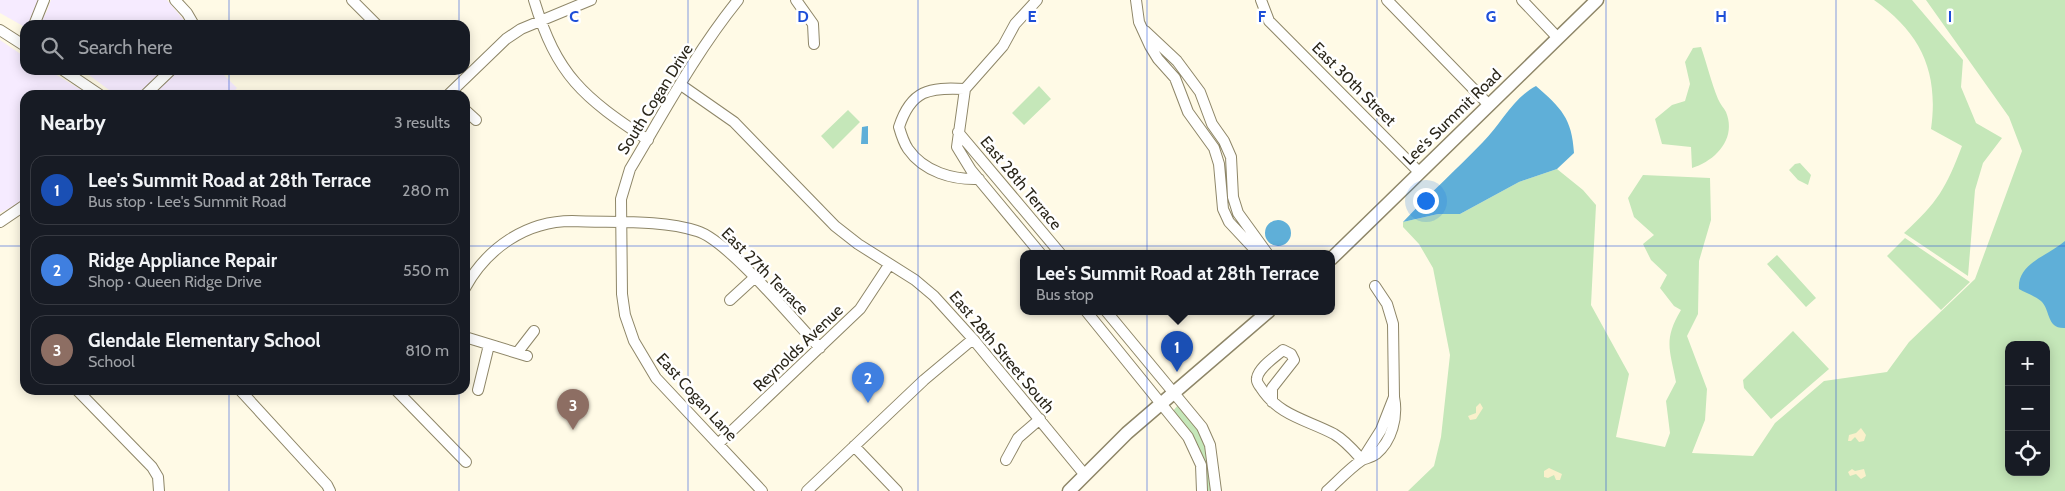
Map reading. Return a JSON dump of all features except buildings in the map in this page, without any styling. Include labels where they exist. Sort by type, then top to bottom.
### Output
[{"type":"main road","name":"Lee's Summit Road","points":[[1335,255],[1597,0]]},
{"type":"main road","points":[[1069,491],[1173,392],[1264,315]]},
{"type":"street","points":[[36,20],[44,0]]},
{"type":"street","points":[[175,0],[191,20]]},
{"type":"street","points":[[352,0],[372,20]]},
{"type":"street","points":[[534,0],[540,21],[554,54],[576,85],[608,114],[648,140]]},
{"type":"street","points":[[470,74],[506,38],[521,29],[591,0]]},
{"type":"street","name":"South Cogan Drive","points":[[621,223],[624,184],[681,85],[721,21],[738,0]]},
{"type":"street","points":[[796,0],[813,24],[814,44]]},
{"type":"street","points":[[979,179],[943,176],[908,149],[899,127],[904,110],[918,94],[931,89],[965,89],[1003,46],[1015,24],[1036,0]]},
{"type":"street","points":[[1136,0],[1139,22],[1158,59],[1175,78],[1188,112],[1214,148],[1219,164],[1223,209],[1229,222],[1255,250]]},
{"type":"street","name":"East 30th Street","points":[[1260,0],[1267,18],[1420,172]]},
{"type":"street","points":[[1387,0],[1488,105]]},
{"type":"street","points":[[1522,0],[1558,38]]},
{"type":"street","points":[[1139,22],[1146,32],[1177,61],[1200,92],[1212,124],[1224,141],[1231,157],[1233,197],[1238,213],[1265,250]]},
{"type":"street","points":[[0,30],[20,41]]},
{"type":"street","points":[[70,75],[93,90]]},
{"type":"street","points":[[149,90],[166,75]]},
{"type":"street","points":[[454,90],[469,75]]},
{"type":"street","name":"East 28th Street South","points":[[681,85],[734,122],[835,226],[888,265],[915,280],[934,296],[973,339],[1085,475]]},
{"type":"street","name":"East 28th Terrace","points":[[965,89],[957,147],[979,179],[1038,250]]},
{"type":"street","points":[[470,115],[476,120]]},
{"type":"street","name":"East 28th Terrace","points":[[958,132],[1057,250]]},
{"type":"street","points":[[0,222],[20,208]]},
{"type":"street","name":"East 27th Terrace","points":[[470,279],[486,259],[515,234],[533,226],[556,221],[676,226],[699,231],[721,245],[820,348]]},
{"type":"street","name":"East Cogan Lane","points":[[621,223],[622,294],[625,315],[634,341],[656,378],[762,491]]},
{"type":"street","name":"Reynolds Avenue","points":[[718,444],[860,309],[888,265]]},
{"type":"street","points":[[730,300],[754,278]]},
{"type":"street","points":[[1327,491],[1362,460],[1374,455],[1388,439],[1396,414],[1393,324],[1387,304],[1375,286]]},
{"type":"street","points":[[1089,315],[1162,402],[1196,449],[1202,465],[1202,491]]},
{"type":"street","points":[[1109,315],[1196,417],[1208,438],[1216,491]]},
{"type":"street","points":[[470,339],[522,355],[534,331]]},
{"type":"street","points":[[807,491],[924,380],[973,339]]},
{"type":"street","points":[[478,390],[489,345]]},
{"type":"street","points":[[1272,402],[1272,388],[1294,360],[1291,354],[1283,350],[1263,369],[1257,378],[1258,383],[1272,402],[1294,418],[1342,439],[1362,460]]},
{"type":"street","points":[[82,395],[152,467],[158,477],[159,491]]},
{"type":"street","points":[[245,395],[328,485],[330,491]]},
{"type":"street","points":[[401,395],[466,462]]},
{"type":"street","points":[[1006,460],[1018,438],[1040,420]]},
{"type":"street","points":[[854,446],[897,491]]},
{"type":"shaded area","points":[[0,0],[42,0],[32,20],[20,20],[20,24],[0,13]]},
{"type":"shaded area","points":[[51,0],[167,0],[184,20],[42,20]]},
{"type":"shaded area","points":[[0,40],[20,54],[20,75],[56,75],[82,90],[20,90],[20,203],[0,213]]},
{"type":"shaded area","points":[[89,75],[160,75],[144,90],[109,90]]},
{"type":"shaded area","points":[[172,75],[224,75],[237,88],[235,90],[156,90]]},
{"type":"green space","points":[[1874,0],[1912,0],[1963,60],[1961,87],[1976,123],[2002,138],[1983,163],[1975,190],[1968,276],[1904,233],[1940,194],[1962,146],[1931,129],[1932,89],[1929,72],[1923,56],[1915,40],[1904,26]]},
{"type":"green space","points":[[1926,0],[2065,0],[2065,491],[1408,491],[1434,466],[1441,437],[1450,355],[1433,268],[1419,244],[1403,227],[1403,222],[1438,214],[1460,214],[1519,182],[1557,169],[1583,190],[1596,205],[1591,305],[1629,374],[1616,437],[1665,447],[1670,433],[1666,401],[1676,382],[1670,353],[1670,338],[1675,320],[1681,310],[1674,306],[1660,288],[1667,275],[1651,260],[1643,244],[1654,235],[1634,217],[1628,198],[1643,175],[1710,178],[1711,220],[1699,261],[1698,314],[1687,336],[1707,389],[1705,420],[1692,453],[1753,456],[1775,423],[1824,381],[1887,372],[1909,342],[1975,279],[2022,151],[2009,117]]},
{"type":"green space","points":[[1701,47],[1719,101],[1726,112],[1729,131],[1722,148],[1716,154],[1701,165],[1692,168],[1691,147],[1662,144],[1655,119],[1672,105],[1685,101],[1690,84],[1685,62],[1693,48]]},
{"type":"green space","points":[[1039,86],[1051,99],[1024,125],[1012,113]]},
{"type":"green space","points":[[848,110],[860,122],[833,149],[821,136]]},
{"type":"green space","points":[[1800,163],[1811,175],[1808,185],[1798,180],[1789,170],[1795,164]]},
{"type":"green space","points":[[1905,238],[1970,282],[1941,310],[1887,256]]},
{"type":"green space","points":[[1777,255],[1816,298],[1806,307],[1767,264]]},
{"type":"green space","points":[[1793,331],[1829,369],[1771,419],[1744,388],[1743,380]]},
{"type":"green space","points":[[1178,405],[1195,425],[1204,444],[1210,491],[1206,491],[1203,461],[1173,411]]},
{"type":"sand","points":[[1480,403],[1483,408],[1476,419],[1470,420],[1468,416],[1476,413],[1476,407]]},
{"type":"sand","points":[[1861,428],[1866,435],[1864,441],[1859,442],[1855,437],[1848,441],[1849,435],[1856,433]]},
{"type":"sand","points":[[1549,468],[1562,474],[1560,480],[1556,480],[1554,475],[1548,478],[1544,477],[1544,471]]},
{"type":"sand","points":[[1852,469],[1855,471],[1864,469],[1866,476],[1861,479],[1856,474],[1850,476],[1848,472]]},
{"type":"water","points":[[1536,86],[1552,101],[1568,122],[1574,153],[1557,169],[1519,182],[1460,214],[1438,214],[1403,222],[1490,135],[1514,104]]},
{"type":"water","points":[[868,126],[868,144],[861,144],[862,127]]},
{"type":"water","points":[[1278,220],[1287,224],[1291,233],[1287,242],[1278,246],[1269,242],[1265,233],[1269,224]]},
{"type":"water","points":[[2065,241],[2065,328],[2059,327],[2052,322],[2041,301],[2019,289],[2020,280],[2028,266]]},
{"type":"place","name":"Lee's Summit Road at 28th Terrace","points":[[1177,372]]},
{"type":"place","name":"Ridge Appliance Repair","points":[[868,403]]},
{"type":"place","name":"Glendale Elementary School","points":[[573,430]]}]
